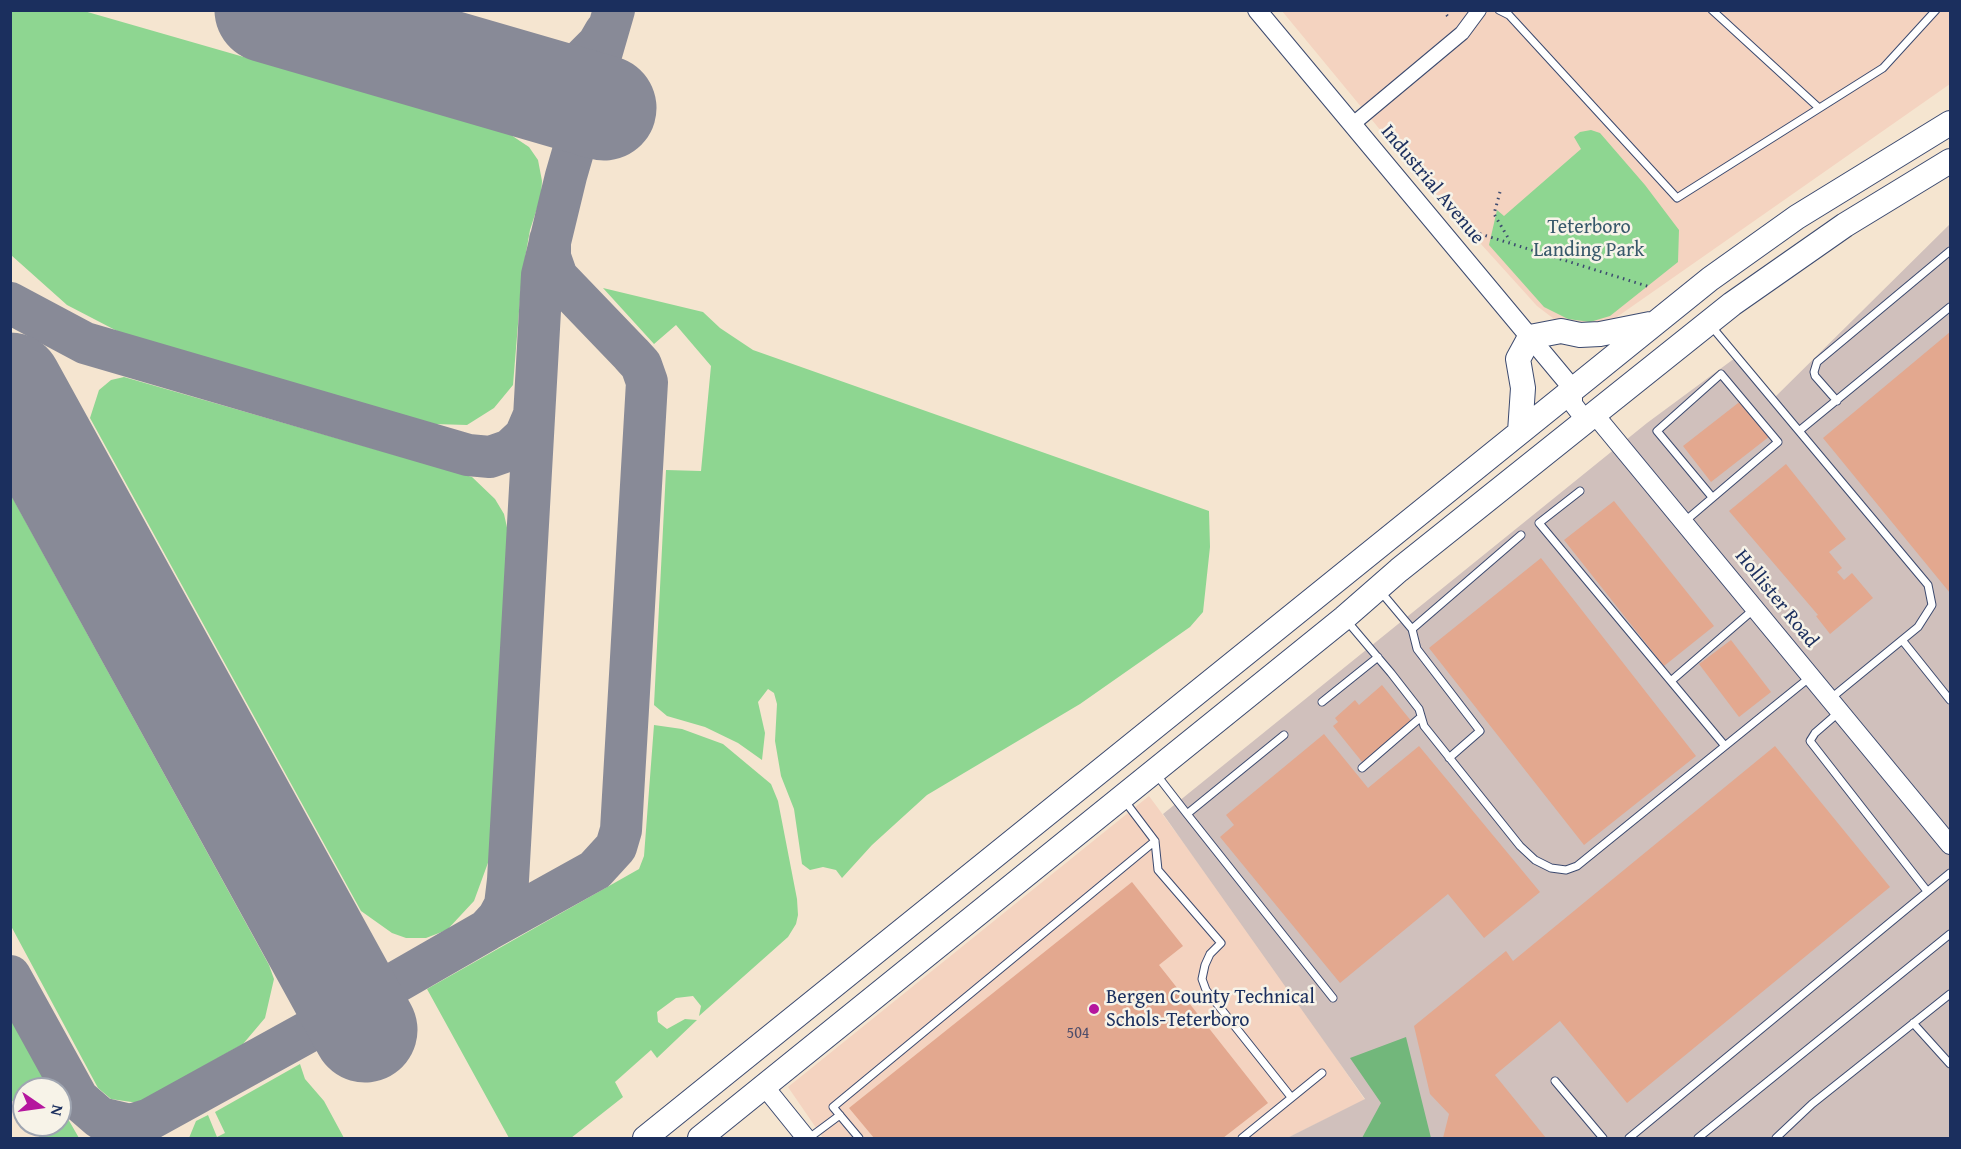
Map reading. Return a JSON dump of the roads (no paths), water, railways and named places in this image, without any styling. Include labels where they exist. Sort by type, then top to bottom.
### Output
[{"type":"highway","points":[[645,1138],[1655,322],[1752,248],[1941,128],[1950,112]]},
{"type":"highway","points":[[700,1138],[1344,618],[1399,570],[1708,323],[1800,255],[1950,160]]},
{"type":"highway","points":[[1520,432],[1523,388],[1518,359],[1530,337],[1561,331],[1580,335],[1600,334],[1655,322]]},
{"type":"highway","points":[[1573,389],[1593,387],[1614,377],[1639,378]]},
{"type":"highway","points":[[1399,570],[1432,525],[1548,430],[1563,411],[1573,389]]},
{"type":"street","name":"Industrial Avenue","points":[[1257,10],[1573,389]]},
{"type":"street","points":[[1353,124],[1462,33],[1479,10]]},
{"type":"street","name":"Hollister Road","points":[[1573,389],[1573,404],[1583,417],[1595,415],[1950,845]]},
{"type":"street","points":[[764,1086],[808,1138]]},
{"type":"lane","points":[[1498,10],[1509,15],[1677,198],[1883,68],[1936,10]]},
{"type":"lane","points":[[1712,10],[1819,108]]},
{"type":"lane","points":[[1837,401],[1815,376],[1817,362],[1950,251]]},
{"type":"lane","points":[[1799,431],[1950,307]]},
{"type":"lane","points":[[1708,323],[1928,585],[1932,605],[1918,627],[1835,705],[1810,741],[1928,891]]},
{"type":"lane","points":[[1684,522],[1778,442],[1721,374],[1657,431],[1712,497]]},
{"type":"lane","points":[[1580,491],[1539,523],[1725,746]]},
{"type":"lane","points":[[1412,629],[1521,535]]},
{"type":"lane","points":[[1378,588],[1412,629],[1417,649],[1480,731],[1449,758]]},
{"type":"lane","points":[[1671,681],[1755,608]]},
{"type":"lane","points":[[1344,618],[1419,710],[1424,726],[1520,846],[1536,860],[1551,868],[1566,870],[1577,866],[1811,676]]},
{"type":"lane","points":[[1902,640],[1950,700]]},
{"type":"lane","points":[[1322,702],[1378,657]]},
{"type":"lane","points":[[1362,768],[1421,717]]},
{"type":"lane","points":[[1187,814],[1284,735]]},
{"type":"lane","points":[[1154,772],[1333,998]]},
{"type":"lane","points":[[1122,798],[1155,842],[1158,870],[1221,943],[1210,954],[1205,965],[1202,979],[1206,990],[1291,1097]]},
{"type":"lane","points":[[859,1138],[833,1107],[1155,842]]},
{"type":"lane","points":[[1629,1138],[1950,873]]},
{"type":"lane","points":[[1698,1138],[1950,934]]},
{"type":"lane","points":[[1776,1138],[1812,1104],[1950,994]]},
{"type":"lane","points":[[1913,1023],[1950,1064]]},
{"type":"lane","points":[[1242,1138],[1322,1073]]},
{"type":"lane","points":[[1555,1081],[1603,1138]]},
{"type":"lane","points":[[808,1138],[840,1115]]},
{"type":"place","name":"Bergen County Technical Schols-Teterboro","points":[[1094,1009]]},
{"type":"park label","name":"Teterboro Landing Park","points":[[1589,240]]}]
